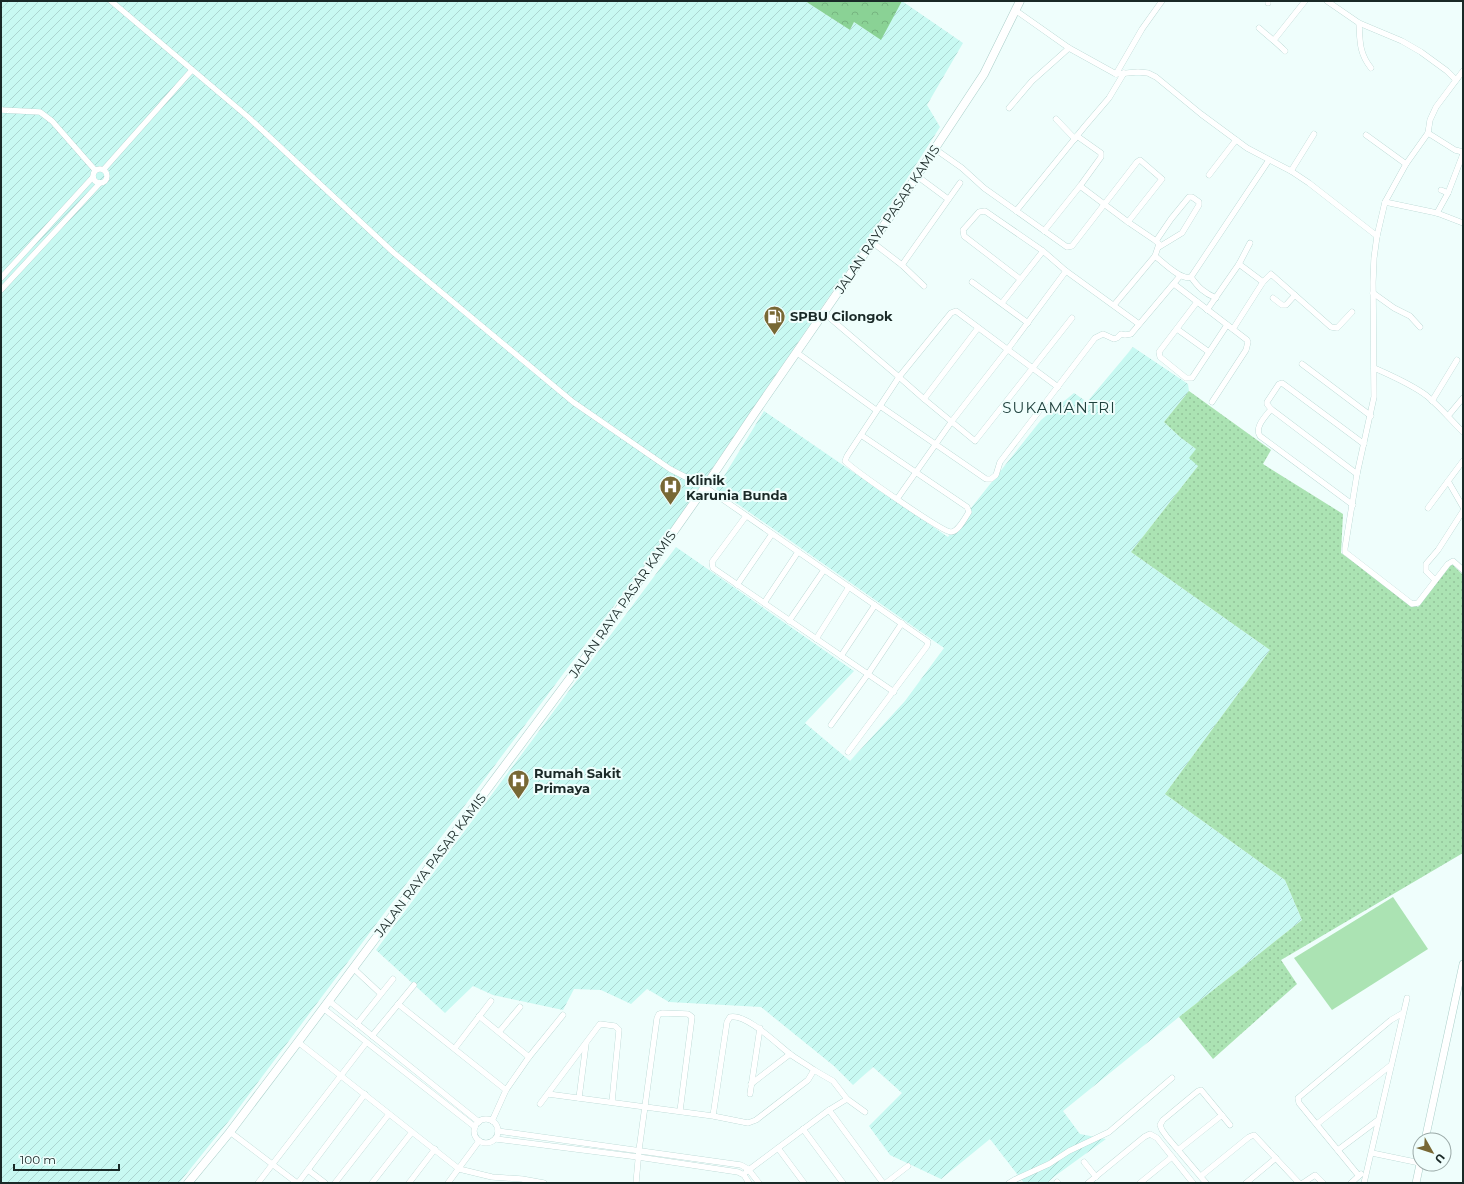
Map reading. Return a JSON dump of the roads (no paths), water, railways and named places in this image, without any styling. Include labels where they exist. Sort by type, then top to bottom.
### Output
[{"type":"main road","name":"JALAN RAYA PASAR KAMIS","points":[[188,1183],[230,1132],[580,665],[705,488],[917,176],[984,74],[1020,1]]},
{"type":"street","points":[[111,1],[254,122],[394,253],[573,402],[670,469],[705,488],[928,642],[927,646],[894,692],[848,752]]},
{"type":"street","points":[[1116,74],[1142,29],[1162,1]]},
{"type":"street","points":[[1274,40],[1305,1]]},
{"type":"street","points":[[1330,2],[1359,23],[1402,41],[1421,52],[1447,71],[1456,80]]},
{"type":"street","points":[[1015,10],[1069,48],[1116,74],[1138,72],[1148,73],[1156,77],[1201,114],[1247,148],[1291,171],[1309,183],[1377,236]]},
{"type":"street","points":[[1359,23],[1360,47],[1371,68]]},
{"type":"street","points":[[1259,28],[1285,51]]},
{"type":"street","points":[[1009,108],[1032,81],[1069,48]]},
{"type":"street","points":[[104,169],[192,70]]},
{"type":"street","points":[[1463,70],[1436,107],[1430,120],[1428,133],[1406,164],[1385,202],[1377,236],[1374,258],[1374,397],[1357,474],[1345,548],[1345,552],[1412,604],[1418,603],[1448,564],[1453,561],[1463,570]]},
{"type":"street","points":[[1016,211],[1109,98],[1124,73]]},
{"type":"street","points":[[1,110],[40,112],[52,121],[95,170]]},
{"type":"street","points":[[1044,230],[1080,186],[1101,155],[1075,139],[1056,119]]},
{"type":"street","points":[[1428,133],[1455,150],[1463,153],[1448,193],[1437,213]]},
{"type":"street","points":[[1291,171],[1314,134]]},
{"type":"street","points":[[1366,135],[1406,164]]},
{"type":"street","points":[[1208,175],[1236,140]]},
{"type":"street","points":[[935,148],[962,168],[984,188],[1066,246],[1071,247],[1137,162],[1139,160],[1142,161],[1162,179],[1128,222]]},
{"type":"street","points":[[1155,256],[1180,276],[1186,278],[1191,277],[1269,160]]},
{"type":"street","points":[[1,290],[100,183],[103,183],[108,178],[108,175],[104,169],[98,168],[95,170]]},
{"type":"street","points":[[1,278],[93,177],[95,170]]},
{"type":"street","points":[[917,176],[948,198]]},
{"type":"street","points":[[93,177],[94,180],[100,183]]},
{"type":"street","points":[[902,266],[948,198],[960,183]]},
{"type":"street","points":[[1080,186],[1158,244]]},
{"type":"street","points":[[1442,190],[1448,193]]},
{"type":"street","points":[[1114,305],[1155,256],[1158,244],[1171,218],[1191,196],[1199,202],[1199,205],[1182,233],[1158,244]]},
{"type":"street","points":[[1385,202],[1437,213],[1463,223]]},
{"type":"street","points":[[1020,279],[964,236],[962,232],[963,230],[980,212],[985,212],[1043,251],[1066,271],[1138,324]]},
{"type":"street","points":[[872,242],[924,286]]},
{"type":"street","points":[[1207,310],[1239,264],[1250,243]]},
{"type":"street","points":[[1002,304],[1043,251]]},
{"type":"street","points":[[1239,264],[1263,282]]},
{"type":"street","points":[[897,499],[952,421],[1028,323],[1066,271]]},
{"type":"street","points":[[1233,329],[1263,282],[1271,274],[1331,327],[1337,328],[1352,312]]},
{"type":"street","points":[[796,352],[986,479],[991,479],[996,475],[1000,462],[1095,338],[1103,334],[1114,339],[1121,334],[1128,335],[1180,276]]},
{"type":"street","points":[[1191,277],[1198,288],[1204,293],[1216,298]]},
{"type":"street","points":[[972,282],[1028,323]]},
{"type":"street","points":[[1174,284],[1247,340],[1248,345],[1212,402]]},
{"type":"street","points":[[1373,293],[1394,308],[1410,316],[1420,327]]},
{"type":"street","points":[[1272,298],[1286,306],[1295,295]]},
{"type":"street","points":[[1197,302],[1160,350],[1159,355],[1186,378],[1192,378],[1227,325]]},
{"type":"street","points":[[861,435],[968,507],[968,512],[956,531],[949,532],[942,529],[897,499],[845,461],[846,456],[899,377],[954,312],[958,312],[1058,387]]},
{"type":"street","points":[[824,313],[975,441],[1072,318]]},
{"type":"street","points":[[924,399],[978,328]]},
{"type":"street","points":[[1177,329],[1209,352]]},
{"type":"street","points":[[1432,401],[1457,360]]},
{"type":"street","points":[[1302,364],[1371,416]]},
{"type":"street","points":[[1374,368],[1400,380],[1426,396],[1463,432]]},
{"type":"street","points":[[1357,474],[1271,409],[1267,402],[1279,384],[1282,383],[1364,444]]},
{"type":"street","points":[[1448,416],[1463,398]]},
{"type":"street","points":[[1271,409],[1258,428],[1260,436],[1353,506]]},
{"type":"street","points":[[1428,508],[1463,461]]},
{"type":"street","points":[[1448,482],[1463,507]]},
{"type":"street","points":[[1435,580],[1426,571],[1426,564],[1438,550],[1463,511]]},
{"type":"street","points":[[746,516],[712,562],[712,567],[894,692]]},
{"type":"street","points":[[737,585],[772,534]]},
{"type":"street","points":[[764,603],[798,552]]},
{"type":"street","points":[[789,621],[824,570]]},
{"type":"street","points":[[816,639],[849,587]]},
{"type":"street","points":[[841,656],[875,605]]},
{"type":"street","points":[[831,725],[902,624]]},
{"type":"street","points":[[1428,1132],[1463,964]]},
{"type":"street","points":[[354,968],[381,994]]},
{"type":"street","points":[[356,1035],[359,1026],[393,979]]},
{"type":"street","points":[[372,1036],[414,985]]},
{"type":"street","points":[[1364,1183],[1407,998]]},
{"type":"street","points":[[455,1048],[491,1000]]},
{"type":"street","points":[[329,1001],[477,1124]]},
{"type":"street","points":[[398,1004],[506,1090]]},
{"type":"street","points":[[499,1032],[520,1007]]},
{"type":"street","points":[[323,1008],[366,1043],[477,1124]]},
{"type":"street","points":[[636,1183],[638,1157],[657,1018],[659,1014],[662,1013],[688,1014],[692,1017],[680,1111]]},
{"type":"street","points":[[1359,1176],[1299,1103],[1298,1098],[1391,1020],[1403,1013]]},
{"type":"street","points":[[492,1121],[506,1090],[529,1057],[563,1015]]},
{"type":"street","points":[[479,1016],[529,1057]]},
{"type":"street","points":[[713,1116],[727,1022],[730,1017],[737,1017],[760,1028],[790,1054],[833,1082],[847,1099],[865,1112]]},
{"type":"street","points":[[540,1104],[586,1044],[598,1024],[615,1026],[619,1028],[612,1102]]},
{"type":"street","points":[[750,1094],[760,1028]]},
{"type":"street","points":[[298,1042],[366,1094],[459,1169],[492,1177],[544,1183]]},
{"type":"street","points":[[258,1183],[366,1043]]},
{"type":"street","points":[[579,1098],[586,1044]]},
{"type":"street","points":[[751,1084],[790,1054]]},
{"type":"street","points":[[1317,1124],[1391,1065]]},
{"type":"street","points":[[548,1094],[752,1122],[808,1080],[814,1070]]},
{"type":"street","points":[[1009,1183],[1055,1161],[1070,1151],[1108,1132],[1172,1078]]},
{"type":"street","points":[[1206,1183],[1162,1130],[1160,1125],[1163,1120],[1201,1090],[1230,1125]]},
{"type":"street","points":[[230,1132],[297,1183],[366,1094]]},
{"type":"street","points":[[744,1175],[748,1169],[829,1110],[847,1099]]},
{"type":"street","points":[[829,1110],[883,1183]]},
{"type":"street","points":[[335,1183],[389,1114]]},
{"type":"street","points":[[1178,1150],[1222,1115]]},
{"type":"street","points":[[496,1138],[498,1131],[497,1125],[492,1121],[485,1119],[477,1124],[475,1135],[479,1141],[488,1143],[496,1138],[738,1172],[744,1175],[749,1183]]},
{"type":"street","points":[[1338,1150],[1378,1120]]},
{"type":"street","points":[[803,1129],[843,1183]]},
{"type":"street","points":[[498,1131],[741,1165],[748,1169],[759,1183]]},
{"type":"street","points":[[372,1183],[412,1132]]},
{"type":"street","points":[[1088,1183],[1147,1134],[1153,1135],[1157,1138],[1191,1182]]},
{"type":"street","points":[[1201,1176],[1249,1137],[1254,1135],[1299,1183]]},
{"type":"street","points":[[448,1183],[479,1141]]},
{"type":"street","points":[[778,1148],[804,1183]]},
{"type":"street","points":[[409,1183],[434,1149]]},
{"type":"street","points":[[1372,1153],[1412,1161]]},
{"type":"street","points":[[1140,1183],[1172,1157]]},
{"type":"street","points":[[1246,1183],[1276,1158]]},
{"type":"street","points":[[1084,1162],[1096,1177]]},
{"type":"street","points":[[886,1183],[908,1166]]},
{"type":"street","points":[[308,1170],[325,1183]]},
{"type":"street","points":[[1351,1183],[1366,1171]]},
{"type":"street","points":[[1416,1183],[1418,1172]]},
{"type":"street","points":[[1303,1183],[1315,1175],[1323,1183]]},
{"type":"place","name":"SPBU Cilongok","points":[[775,336]]},
{"type":"place","name":"Klinik Karunia Bunda","points":[[671,506]]},
{"type":"place","name":"Rumah Sakit Primaya","points":[[518,800]]},
{"type":"district","name":"SUKAMANTRI","points":[[1059,408]]}]
